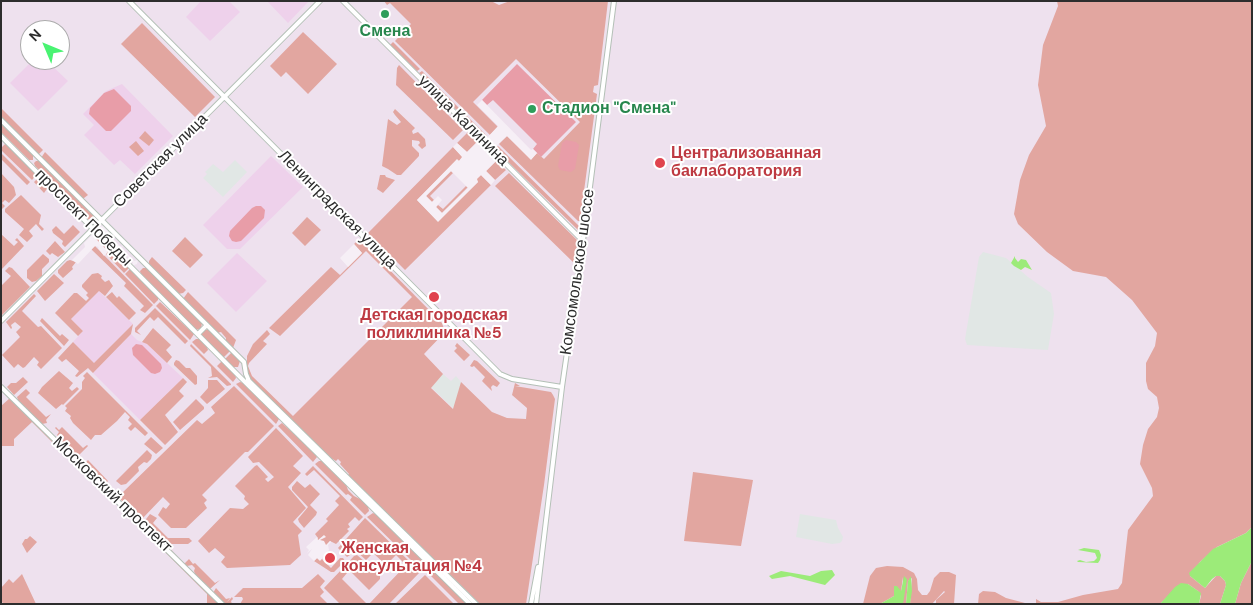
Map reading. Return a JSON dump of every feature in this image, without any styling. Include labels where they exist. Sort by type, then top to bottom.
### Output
[{"type":"main road","name":"Ленинградская улица","points":[[130,1],[500,374],[512,379],[562,386]]},
{"type":"main road","name":"Советская улица","points":[[1,321],[320,1]]},
{"type":"main road","name":"улица Калинина","points":[[344,1],[583,241]]},
{"type":"main road","name":"Комсомольское шоссе","points":[[536,604],[535,595],[562,386],[614,1]]},
{"type":"main road","name":"проспект Победы","points":[[1,120],[244,362],[246,374],[250,381],[284,418]]},
{"type":"main road","name":"проспект Победы","points":[[1,136],[241,378],[476,604]]},
{"type":"main road","name":"проспект Победы","points":[[30,165],[38,157]]},
{"type":"main road","name":"проспект Победы","points":[[136,271],[144,263]]},
{"type":"main road","points":[[198,334],[207,325]]},
{"type":"main road","points":[[234,371],[240,370],[243,365]]},
{"type":"main road","name":"проспект Победы","points":[[241,378],[250,381]]},
{"type":"main road","name":"Московский проспект","points":[[1,387],[222,604]]},
{"type":"main road","name":"проспект Победы","points":[[433,564],[470,604]]},
{"type":"main road","name":"Комсомольское шоссе","points":[[531,604],[535,595]]},
{"type":"shaded area","points":[[201,1],[229,1],[240,12],[210,41],[186,17]]},
{"type":"shaded area","points":[[267,1],[309,1],[288,23]]},
{"type":"shaded area","points":[[384,1],[491,1],[499,5],[510,1],[608,1],[598,85],[594,86],[593,92],[597,94],[580,221],[499,144],[507,136],[531,159],[537,153],[544,159],[580,122],[516,59],[473,102],[498,127],[490,135],[395,41],[411,24],[390,3],[387,5]]},
{"type":"shaded area","points":[[1057,1],[1252,1],[1252,527],[1246,533],[1217,547],[1200,562],[1190,576],[1205,588],[1216,576],[1220,576],[1226,585],[1220,604],[1199,604],[1201,596],[1198,591],[1188,584],[1168,596],[1160,604],[1036,604],[1036,599],[1041,602],[1058,602],[1083,595],[1118,589],[1122,583],[1128,530],[1153,496],[1152,488],[1140,464],[1148,429],[1157,417],[1159,408],[1157,397],[1148,389],[1146,381],[1146,363],[1155,346],[1157,333],[1132,300],[1106,277],[1073,271],[1047,252],[1018,224],[1014,214],[1020,180],[1029,155],[1046,126],[1038,85],[1043,45],[1058,6]]},
{"type":"shaded area","points":[[142,23],[215,97],[195,117],[121,44]]},
{"type":"shaded area","points":[[303,32],[337,64],[308,94],[286,72],[281,77],[270,66]]},
{"type":"shaded area","points":[[393,42],[420,69],[417,71],[390,45]]},
{"type":"shaded area","name":"Стадион \"Смена\"","points":[[517,64],[576,122],[541,157],[533,149],[537,144],[493,100],[487,105],[482,100]]},
{"type":"shaded area","points":[[399,65],[463,130],[453,140],[396,85],[397,68]]},
{"type":"shaded area","points":[[23,70],[56,70],[68,81],[38,111],[10,83]]},
{"type":"shaded area","points":[[422,71],[487,136],[485,138],[419,73]]},
{"type":"shaded area","points":[[122,84],[173,136],[135,174],[120,160],[114,165],[84,135],[94,125],[83,114],[106,91]]},
{"type":"shaded area","points":[[114,89],[131,106],[131,111],[111,131],[106,131],[89,114],[90,108],[104,93]]},
{"type":"shaded area","points":[[482,100],[531,150],[533,149],[537,153],[531,160],[507,136],[494,148],[485,140],[498,126],[477,105]]},
{"type":"shaded area","points":[[1,108],[43,150],[39,154],[1,118]]},
{"type":"shaded area","points":[[395,109],[415,128],[412,131],[413,134],[418,132],[425,139],[426,146],[422,149],[418,145],[419,141],[412,140],[412,146],[419,153],[419,156],[401,175],[397,175],[382,166],[388,119],[397,125],[401,122],[393,112]]},
{"type":"shaded area","points":[[1,123],[33,155],[33,160],[29,160],[1,132]]},
{"type":"shaded area","points":[[145,131],[154,140],[149,146],[139,138]]},
{"type":"shaded area","points":[[468,132],[477,142],[467,152],[457,143]]},
{"type":"shaded area","points":[[566,140],[576,142],[579,145],[575,169],[571,172],[560,170],[558,166],[562,143]]},
{"type":"shaded area","points":[[136,141],[144,151],[138,156],[129,147]]},
{"type":"shaded area","points":[[477,142],[496,161],[486,171],[495,180],[491,185],[481,175],[477,179],[478,182],[438,222],[417,200],[457,159],[459,161],[462,157],[453,147],[457,143],[467,152]],"holes":[[[451,171],[468,188],[442,213],[436,207],[442,200],[438,196],[432,202],[426,196]]]},
{"type":"shaded area","points":[[6,143],[37,174],[32,180],[1,150]]},
{"type":"shaded area","points":[[498,146],[579,226],[578,230],[495,149]]},
{"type":"shaded area","points":[[453,147],[463,157],[459,161],[457,160],[417,200],[438,221],[478,182],[476,179],[481,175],[491,185],[405,270],[368,233]]},
{"type":"shaded area","points":[[45,152],[88,195],[81,198],[41,158]]},
{"type":"shaded area","points":[[1,153],[30,182],[27,185],[1,159]]},
{"type":"shaded area","points":[[271,156],[303,187],[240,249],[227,249],[203,225]]},
{"type":"shaded area","points":[[235,160],[247,172],[223,197],[203,178],[207,174],[205,172],[213,164],[223,172]]},
{"type":"shaded area","points":[[40,161],[95,216],[90,221],[35,166],[34,163]]},
{"type":"shaded area","points":[[496,161],[506,170],[495,180],[486,171]]},
{"type":"shaded area","points":[[451,171],[453,173],[430,196],[434,200],[432,202],[426,196]]},
{"type":"shaded area","points":[[1,173],[14,187],[16,195],[9,203],[5,200],[2,203],[5,206],[2,209]]},
{"type":"shaded area","points":[[509,173],[578,241],[575,264],[495,186]]},
{"type":"shaded area","points":[[380,175],[385,175],[395,180],[383,193],[377,189]]},
{"type":"shaded area","points":[[39,177],[49,186],[44,193],[34,182]]},
{"type":"shaded area","points":[[466,186],[468,187],[442,213],[436,207],[438,205],[443,209]]},
{"type":"shaded area","points":[[21,195],[41,215],[39,224],[44,229],[42,231],[36,224],[29,231],[33,236],[27,242],[19,235],[24,229],[5,212],[5,209]]},
{"type":"shaded area","points":[[256,206],[261,206],[265,210],[264,218],[241,241],[232,241],[229,236],[230,231]]},
{"type":"shaded area","points":[[307,217],[321,230],[305,246],[292,233]]},
{"type":"shaded area","points":[[73,225],[80,232],[65,247],[62,244],[63,241],[52,230],[56,226],[64,234]]},
{"type":"shaded area","points":[[101,226],[105,226],[114,235],[114,240],[121,247],[123,245],[122,248],[134,261],[138,260],[137,264],[132,266],[133,262],[120,250],[117,251],[118,247],[113,242],[108,242],[100,234],[98,231]]},
{"type":"shaded area","points":[[1,234],[14,246],[18,242],[15,240],[17,238],[24,246],[1,270]]},
{"type":"shaded area","points":[[92,235],[98,236],[96,239],[108,252],[104,256],[99,247],[95,246],[78,264],[72,260],[85,247],[84,243]]},
{"type":"shaded area","points":[[98,236],[129,268],[124,273],[106,254],[108,251],[96,239]]},
{"type":"shaded area","points":[[185,237],[203,255],[190,268],[172,251]]},
{"type":"shaded area","points":[[359,239],[442,323],[445,332],[424,354],[443,374],[431,388],[453,409],[461,382],[492,412],[507,418],[526,419],[527,408],[512,395],[515,383],[520,386],[515,386],[551,392],[555,399],[526,604],[480,604],[348,475],[338,459],[336,461],[327,456],[254,384],[249,376],[247,368],[247,356],[253,344],[267,330],[270,334],[263,341],[267,344],[248,366],[252,376],[293,416],[412,297],[366,251],[280,336],[269,328],[331,267],[340,275],[362,253],[354,244]]},
{"type":"shaded area","points":[[55,241],[65,252],[58,257],[52,253],[50,255],[46,251]]},
{"type":"shaded area","points":[[354,244],[362,253],[348,267],[340,258]]},
{"type":"shaded area","points":[[95,246],[153,305],[145,313],[140,310],[144,306],[124,286],[126,283],[91,249]]},
{"type":"shaded area","points":[[983,252],[1006,258],[1051,293],[1054,314],[1048,350],[967,345],[965,339],[979,257]]},
{"type":"shaded area","points":[[237,253],[267,281],[236,312],[207,283]]},
{"type":"shaded area","points":[[43,254],[49,259],[49,262],[42,269],[42,276],[32,282],[27,278],[27,270]]},
{"type":"shaded area","points":[[1015,256],[1018,262],[1021,259],[1026,260],[1032,270],[1025,267],[1021,270],[1014,266],[1011,263]]},
{"type":"shaded area","points":[[152,257],[186,290],[183,293],[178,294],[149,265]]},
{"type":"shaded area","points":[[70,260],[76,262],[72,267],[73,269],[63,278],[58,273],[58,270]]},
{"type":"shaded area","points":[[9,267],[30,287],[1,316],[1,286],[11,276],[5,271]]},
{"type":"shaded area","points":[[143,268],[147,268],[202,323],[201,329],[195,330],[141,275],[140,271]]},
{"type":"shaded area","points":[[130,269],[158,297],[154,304],[125,274]]},
{"type":"shaded area","points":[[98,273],[105,282],[109,280],[113,286],[105,296],[99,291],[71,319],[83,331],[78,336],[55,313],[74,293],[77,293],[86,301],[89,298],[86,295],[88,293],[82,285],[92,274]]},
{"type":"shaded area","points":[[54,274],[64,283],[45,301],[37,291]]},
{"type":"shaded area","points":[[99,291],[133,324],[94,363],[73,342],[83,331],[71,319]]},
{"type":"shaded area","points":[[112,292],[117,298],[119,296],[136,313],[129,320],[106,297]]},
{"type":"shaded area","points":[[188,292],[236,340],[233,348],[226,342],[226,338],[221,332],[217,333],[183,299]]},
{"type":"shaded area","points":[[34,294],[36,296],[22,311],[38,327],[41,326],[62,348],[41,369],[37,365],[39,362],[34,357],[25,367],[23,368],[18,364],[14,368],[2,355],[20,337],[16,332],[21,327],[15,322],[11,325],[11,329],[6,322]]},
{"type":"shaded area","points":[[160,302],[194,334],[190,340],[156,306]]},
{"type":"shaded area","points":[[155,308],[188,341],[185,344],[158,317],[154,321],[150,317],[137,331],[141,335],[135,332],[135,328]]},
{"type":"shaded area","points":[[42,318],[60,336],[62,334],[69,340],[64,346],[40,321]]},
{"type":"shaded area","points":[[133,324],[131,334],[93,373],[88,368],[77,377],[75,376],[79,371],[66,359],[62,362],[58,358],[73,342],[94,363]]},
{"type":"shaded area","points":[[153,328],[171,345],[166,350],[172,357],[167,363],[147,344],[142,342]]},
{"type":"shaded area","points":[[209,330],[230,351],[223,358],[202,336],[202,332]]},
{"type":"shaded area","points":[[131,334],[137,340],[147,344],[183,378],[140,420],[93,373]]},
{"type":"shaded area","points":[[199,339],[207,347],[208,350],[204,354],[192,342]]},
{"type":"shaded area","points":[[457,343],[470,355],[464,361],[454,351],[457,348],[455,346]]},
{"type":"shaded area","points":[[136,344],[142,345],[161,364],[160,372],[151,373],[133,355],[132,348]]},
{"type":"shaded area","points":[[191,344],[231,385],[227,386],[217,377],[208,378],[212,376],[211,367],[190,346]]},
{"type":"shaded area","points":[[232,352],[240,361],[238,367],[233,367],[225,359]]},
{"type":"shaded area","points":[[176,360],[186,368],[190,368],[197,376],[197,384],[195,385],[174,365]]},
{"type":"shaded area","points":[[474,360],[500,383],[497,387],[493,385],[491,387],[492,391],[482,381],[485,377],[474,366],[470,366]]},
{"type":"shaded area","points":[[222,361],[235,374],[236,378],[233,382],[217,366]]},
{"type":"shaded area","points":[[59,371],[73,383],[69,388],[72,391],[77,387],[79,389],[63,405],[56,409],[38,393]]},
{"type":"shaded area","points":[[87,372],[148,433],[145,436],[135,427],[131,431],[128,428],[132,424],[128,420],[130,417],[125,412],[101,435],[95,435],[91,440],[73,423],[70,418],[71,416],[65,411],[67,408],[65,406],[82,389],[82,382],[85,378],[83,376]]},
{"type":"shaded area","points":[[443,374],[451,381],[456,376],[461,382],[454,409],[431,387]]},
{"type":"shaded area","points":[[23,377],[28,382],[14,395],[7,387]]},
{"type":"shaded area","points":[[183,378],[187,382],[179,391],[184,396],[165,415],[178,432],[165,445],[140,420]]},
{"type":"shaded area","points":[[208,380],[217,380],[225,389],[207,404],[200,397],[208,388]]},
{"type":"shaded area","points":[[244,383],[278,416],[279,419],[276,424],[236,384]]},
{"type":"shaded area","points":[[234,386],[274,426],[202,495],[207,500],[204,503],[207,508],[186,528],[171,528],[158,515],[163,507],[166,509],[170,504],[163,497],[140,519],[120,499],[121,494],[197,420],[202,424],[215,413],[211,407]]},
{"type":"shaded area","points":[[26,389],[30,393],[26,397],[46,417],[51,414],[46,420],[47,423],[42,424],[18,400],[17,397]]},
{"type":"shaded area","points":[[10,398],[59,449],[32,422],[14,439],[14,446],[1,446],[1,406]]},
{"type":"shaded area","points":[[196,399],[204,409],[180,430],[173,422]]},
{"type":"shaded area","points":[[282,423],[315,453],[317,457],[313,462],[278,426]]},
{"type":"shaded area","points":[[56,427],[59,430],[62,427],[83,448],[88,446],[77,457],[75,456],[62,443],[57,435],[59,432]]},
{"type":"shaded area","points":[[276,428],[303,456],[293,466],[301,473],[288,487],[306,508],[293,522],[302,531],[298,535],[301,555],[290,565],[227,568],[221,562],[225,557],[215,548],[209,553],[198,541],[230,508],[243,509],[249,504],[244,499],[245,496],[235,486],[255,466],[257,465],[268,477],[265,479],[268,482],[274,477],[259,462],[253,463],[248,457]]},
{"type":"shaded area","points":[[151,437],[163,448],[156,454],[144,444]]},
{"type":"shaded area","points":[[147,450],[152,455],[151,459],[138,467],[139,471],[126,484],[121,485],[116,481]]},
{"type":"shaded area","points":[[88,460],[108,481],[105,484],[84,464]]},
{"type":"shaded area","points":[[322,461],[346,484],[348,490],[354,496],[368,506],[369,511],[365,515],[350,500],[352,497],[348,494],[346,495],[315,464]]},
{"type":"shaded area","points":[[313,466],[363,517],[359,521],[355,517],[348,524],[350,527],[347,529],[349,531],[336,544],[330,541],[326,546],[317,540],[318,538],[315,534],[328,521],[326,519],[339,505],[335,501],[340,496],[314,470],[307,476],[305,474]]},
{"type":"shaded area","points":[[693,472],[753,480],[741,546],[684,541]]},
{"type":"shaded area","points":[[297,481],[305,488],[310,484],[320,494],[310,505],[317,512],[316,515],[304,528],[298,519],[308,507],[292,490]]},
{"type":"shaded area","points":[[127,512],[218,604],[207,604],[207,594]]},
{"type":"shaded area","points":[[373,513],[425,562],[423,569],[412,561],[367,517]]},
{"type":"shaded area","points":[[150,514],[157,518],[153,523],[168,538],[189,538],[192,541],[188,544],[166,544],[178,557],[143,523]]},
{"type":"shaded area","points":[[800,514],[836,520],[843,537],[842,541],[832,544],[796,537]]},
{"type":"shaded area","points":[[365,518],[421,571],[389,604],[369,604],[406,565],[396,555],[386,565],[373,553],[366,560],[356,551],[347,557],[338,548]]},
{"type":"shaded area","points":[[1252,527],[1252,561],[1241,583],[1235,604],[1220,604],[1226,585],[1220,576],[1212,579],[1205,588],[1190,576],[1189,573],[1213,549],[1246,533]]},
{"type":"shaded area","points":[[324,535],[326,537],[320,540],[324,541],[326,545],[331,542],[328,545],[329,550],[320,561],[317,558],[314,561],[308,555],[312,549],[307,553],[309,550],[306,547],[317,537],[318,540]]},
{"type":"shaded area","points":[[30,536],[37,542],[27,553],[22,544]]},
{"type":"shaded area","points":[[1084,548],[1099,550],[1101,555],[1098,563],[1077,561],[1094,561],[1097,558],[1095,553],[1078,550]]},
{"type":"shaded area","points":[[357,555],[380,575],[380,579],[369,590],[345,566]]},
{"type":"shaded area","points":[[317,558],[322,559],[331,568],[340,558],[343,558],[345,561],[334,572],[331,572],[314,561]]},
{"type":"shaded area","points":[[189,559],[215,583],[220,580],[210,589],[195,574],[195,568],[192,565],[187,566],[184,564]]},
{"type":"shaded area","points":[[1252,561],[1252,604],[1235,604],[1241,583]]},
{"type":"shaded area","points":[[887,566],[903,567],[914,573],[917,579],[918,590],[922,595],[927,595],[934,578],[940,572],[949,572],[956,575],[954,604],[936,604],[936,600],[944,591],[932,604],[910,604],[912,578],[908,581],[906,604],[903,604],[903,577],[901,591],[894,596],[880,604],[863,604],[870,576],[876,568]]},
{"type":"shaded area","points":[[343,568],[347,573],[342,579],[367,604],[340,604],[324,588]]},
{"type":"shaded area","points":[[434,570],[468,604],[459,604],[427,572]]},
{"type":"shaded area","points":[[832,570],[835,575],[825,585],[790,576],[772,579],[769,576],[781,571],[810,576],[821,571]]},
{"type":"shaded area","points":[[22,574],[36,604],[6,604],[1,602],[1,588],[9,579],[13,583]]},
{"type":"shaded area","points":[[318,574],[325,581],[320,587],[324,592],[320,596],[328,604],[240,604],[243,599],[242,597],[234,597],[243,588],[302,588]]},
{"type":"shaded area","points":[[425,575],[454,604],[395,604]]},
{"type":"shaded area","points":[[904,576],[907,579],[903,604],[880,604],[894,596],[894,586],[897,586],[901,591]]},
{"type":"shaded area","points":[[911,576],[912,591],[910,604],[906,604],[908,581]]},
{"type":"shaded area","points":[[1181,583],[1188,584],[1201,593],[1199,604],[1160,604],[1175,587]]},
{"type":"shaded area","points":[[216,588],[226,599],[230,598],[227,602],[232,597],[232,604],[225,604],[213,593]]},
{"type":"shaded area","points":[[983,591],[995,592],[1006,598],[1025,603],[1035,603],[978,604],[979,594]]},
{"type":"place","name":"Смена","points":[[385,14]]},
{"type":"place","name":"Стадион \"Смена\"","points":[[532,109]]},
{"type":"place","name":"Централизованная баклаборатория","points":[[660,163]]},
{"type":"place","name":"Детская городская поликлиника №5","points":[[434,297]]},
{"type":"place","name":"Женская консультация №4","points":[[330,558]]}]
